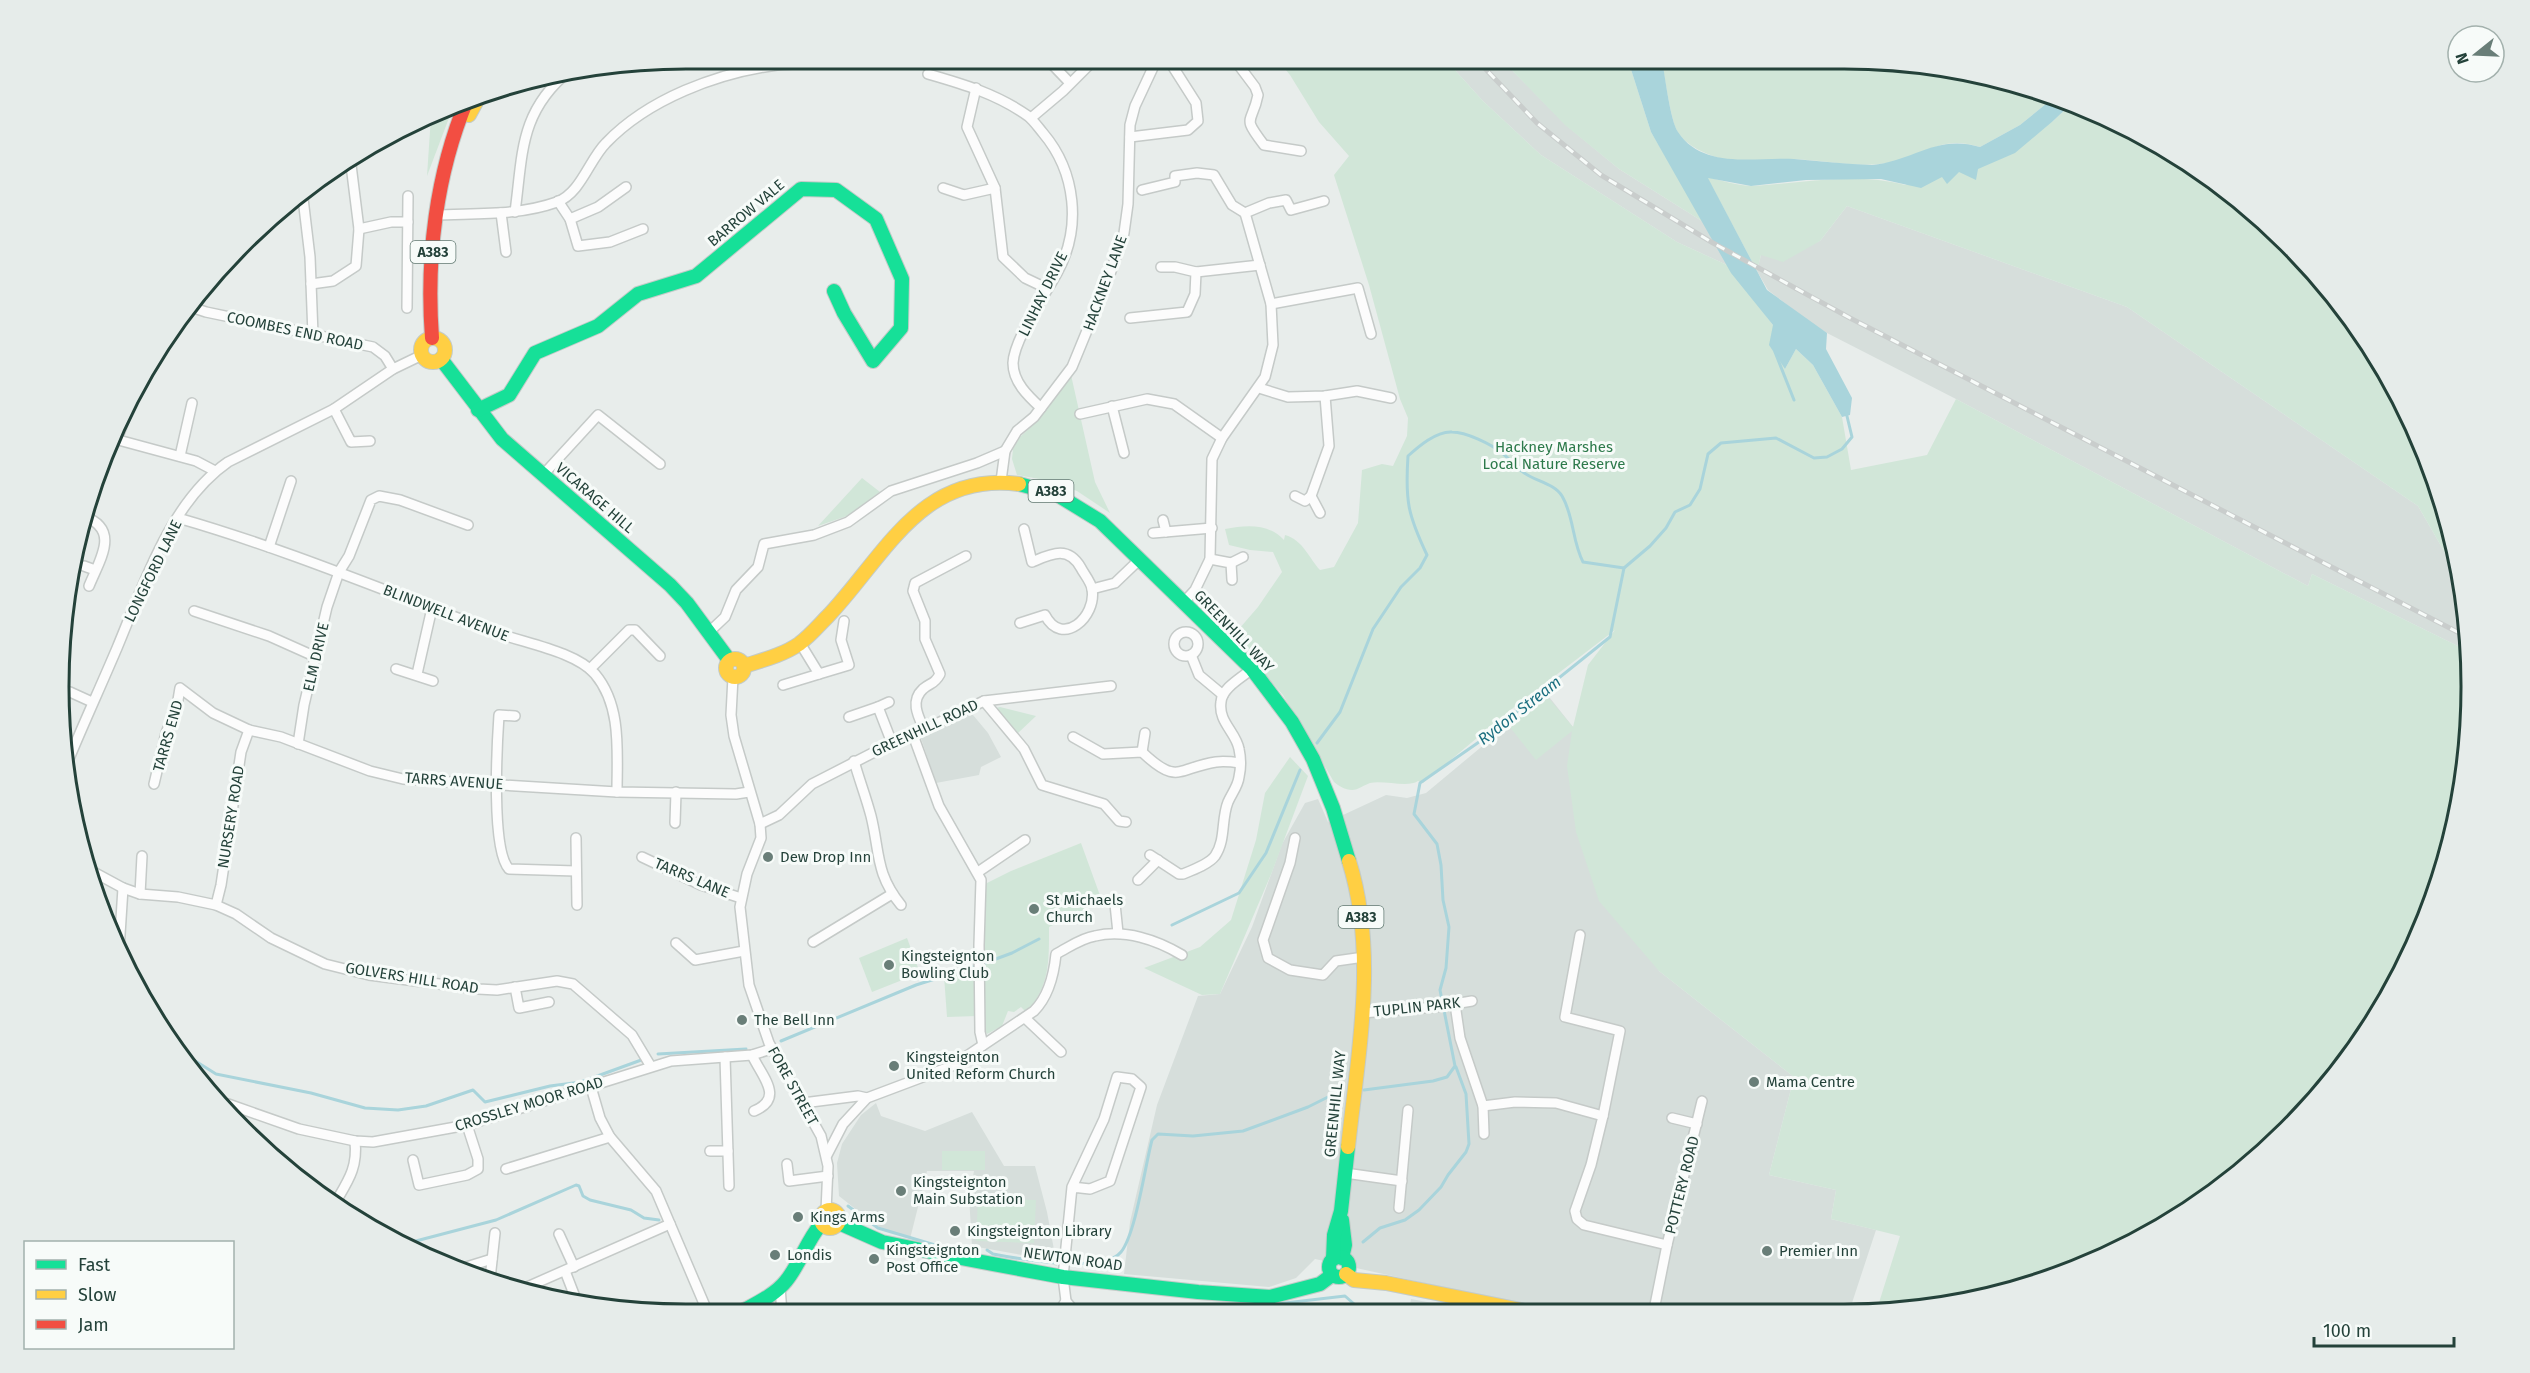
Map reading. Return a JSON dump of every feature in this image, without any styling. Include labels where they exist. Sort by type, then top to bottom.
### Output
[{"type":"main road","name":"A383","points":[[452,143],[473,107]]},
{"type":"main road","name":"A383","points":[[441,359],[445,353],[444,346],[439,340],[432,338],[431,300],[435,214],[439,184],[462,112]]},
{"type":"main road","name":"BARROW VALE","points":[[478,410],[509,395],[535,353],[598,326],[638,294],[696,276],[801,189],[836,190],[876,219],[902,279],[901,328],[873,361],[844,313],[834,291]]},
{"type":"main road","points":[[432,338],[423,344],[422,355],[430,362],[441,359]]},
{"type":"main road","name":"VICARAGE HILL","points":[[441,359],[502,439],[670,585],[687,603],[729,660],[725,669],[733,677]]},
{"type":"main road","name":"GREENHILL WAY","points":[[744,666],[781,653],[800,643],[854,588],[897,534],[931,500],[961,486],[980,481],[1001,481],[1047,489],[1072,500],[1100,521],[1252,669],[1302,739],[1313,759],[1333,808],[1351,867],[1360,910],[1364,957],[1362,1012],[1341,1212],[1345,1245],[1338,1267]]},
{"type":"main road","points":[[729,660],[738,659],[744,666]]},
{"type":"main road","name":"A383","points":[[733,677],[742,675],[744,666]]},
{"type":"main road","points":[[753,1304],[786,1281],[808,1239],[824,1217]]},
{"type":"main road","name":"NEWTON ROAD","points":[[824,1217],[826,1228],[832,1229],[839,1222],[887,1243],[1063,1273],[1256,1298],[1281,1296],[1320,1284],[1338,1267]]},
{"type":"main road","points":[[1338,1267],[1361,1270],[1369,1280],[1477,1304]]},
{"type":"street","points":[[435,214],[515,212],[558,201],[568,195],[604,144],[626,124],[686,90],[733,75],[762,69]]},
{"type":"street","points":[[1057,69],[1070,83]]},
{"type":"street","points":[[1031,118],[1085,69]]},
{"type":"street","name":"HACKNEY LANE","points":[[1001,481],[1005,451],[1017,431],[1041,408],[1072,367],[1109,277],[1124,233],[1134,106],[1152,69]]},
{"type":"street","points":[[1130,137],[1188,130],[1198,121],[1196,103],[1174,69]]},
{"type":"street","points":[[1242,69],[1258,95],[1249,116],[1251,128],[1264,145],[1301,151]]},
{"type":"street","name":"LINHAY DRIVE","points":[[928,74],[976,88],[1031,118],[1055,147],[1064,166],[1074,216],[1067,246],[1057,272],[1046,288],[1016,348],[1013,363],[1016,378],[1041,408]]},
{"type":"street","points":[[515,212],[520,156],[527,128],[537,106],[558,83]]},
{"type":"street","points":[[976,88],[967,127],[995,188],[1003,257],[1025,278],[1046,288]]},
{"type":"street","points":[[311,284],[333,281],[356,266],[360,229],[352,167]]},
{"type":"street","points":[[1142,190],[1175,182],[1174,176],[1197,173],[1214,175],[1232,206],[1245,213],[1271,304],[1273,345],[1265,377],[1222,438],[1212,459],[1210,559],[1195,590],[1184,602]]},
{"type":"street","points":[[570,219],[598,207],[626,187]]},
{"type":"street","points":[[944,188],[964,195],[995,188]]},
{"type":"street","points":[[407,308],[408,196]]},
{"type":"street","points":[[1245,213],[1278,201],[1286,200],[1291,210],[1324,201]]},
{"type":"street","points":[[558,201],[570,219],[578,246],[610,242],[643,229]]},
{"type":"street","points":[[303,203],[313,335]]},
{"type":"street","points":[[501,213],[506,252]]},
{"type":"street","points":[[360,229],[391,222],[408,222]]},
{"type":"street","points":[[1161,267],[1175,267],[1196,272],[1260,265]]},
{"type":"street","points":[[1130,318],[1187,312],[1195,294],[1196,272]]},
{"type":"street","points":[[1271,304],[1358,288],[1371,334]]},
{"type":"street","name":"COOMBES END ROAD","points":[[199,309],[373,347],[385,356],[393,369]]},
{"type":"street","name":"LONGFORD LANE","points":[[72,750],[153,565],[194,492],[215,471],[251,449],[334,409],[393,369],[422,355]]},
{"type":"street","points":[[1259,388],[1288,397],[1325,396],[1358,391],[1391,398]]},
{"type":"street","points":[[1295,496],[1305,501],[1311,496],[1329,446],[1325,396]]},
{"type":"street","points":[[1080,414],[1147,399],[1174,404],[1222,438]]},
{"type":"street","points":[[180,456],[192,404]]},
{"type":"street","points":[[1112,406],[1124,453]]},
{"type":"street","points":[[334,409],[351,442],[370,441]]},
{"type":"street","points":[[543,475],[598,416],[660,464]]},
{"type":"street","points":[[121,440],[196,460],[215,471]]},
{"type":"street","points":[[708,633],[724,617],[736,590],[758,567],[764,544],[813,535],[848,522],[891,491],[977,463],[1005,451]]},
{"type":"street","points":[[269,547],[291,481]]},
{"type":"street","name":"ELM DRIVE","points":[[298,744],[327,607],[339,572],[349,556],[371,500],[380,496],[400,500],[468,525]]},
{"type":"street","points":[[1311,496],[1320,513]]},
{"type":"street","name":"BLINDWELL AVENUE","points":[[178,518],[339,572],[498,633],[571,658],[590,669],[604,685],[612,701],[617,755],[617,792]]},
{"type":"street","points":[[88,586],[106,541],[104,530],[92,520]]},
{"type":"street","points":[[1163,520],[1166,532]]},
{"type":"street","points":[[1153,533],[1212,528]]},
{"type":"street","points":[[1020,623],[1045,615],[1056,627],[1068,629],[1074,627],[1088,612],[1092,589],[1077,562],[1061,552],[1054,552],[1032,562],[1024,529]]},
{"type":"street","points":[[924,729],[915,707],[916,698],[923,688],[936,682],[940,674],[925,639],[925,621],[913,591],[915,582],[966,556]]},
{"type":"street","points":[[1210,559],[1230,563],[1243,557]]},
{"type":"street","points":[[1092,589],[1115,583],[1140,560]]},
{"type":"street","points":[[1230,563],[1232,580]]},
{"type":"street","points":[[84,566],[95,570]]},
{"type":"street","points":[[417,674],[432,608]]},
{"type":"street","points":[[194,611],[269,636],[316,657]]},
{"type":"street","points":[[783,685],[849,664],[842,640],[844,621]]},
{"type":"street","points":[[590,669],[629,630],[635,630],[660,656]]},
{"type":"street","points":[[800,643],[819,674]]},
{"type":"street","points":[[1191,655],[1198,675],[1222,695]]},
{"type":"street","points":[[396,669],[433,681]]},
{"type":"street","points":[[1138,880],[1154,858],[1179,874],[1183,874],[1211,860],[1219,847],[1224,815],[1239,777],[1240,763],[1239,746],[1223,721],[1220,703],[1222,695],[1252,669]]},
{"type":"street","name":"VICARAGE HILL","points":[[733,677],[731,715],[734,736],[748,792],[760,824]]},
{"type":"street","name":"GREENHILL ROAD","points":[[760,824],[778,815],[812,784],[854,761],[984,700],[1111,686]]},
{"type":"street","name":"TARRS AVENUE","points":[[180,688],[213,713],[249,730],[281,737],[369,771],[404,779],[617,792],[736,794],[748,792]]},
{"type":"street","name":"TARRS END","points":[[154,784],[180,688]]},
{"type":"street","points":[[69,692],[92,702]]},
{"type":"street","points":[[984,700],[1024,748],[1042,785],[1104,804],[1119,821],[1126,822]]},
{"type":"street","points":[[849,717],[889,702]]},
{"type":"street","points":[[878,707],[892,743]]},
{"type":"street","points":[[514,716],[499,715],[500,849],[506,865],[509,868],[576,871]]},
{"type":"street","name":"NURSERY ROAD","points":[[216,905],[241,752],[249,730]]},
{"type":"street","points":[[1142,752],[1145,734]]},
{"type":"street","points":[[913,735],[939,806],[978,872],[981,885],[980,1032],[983,1045]]},
{"type":"street","points":[[1074,738],[1103,754],[1142,752],[1164,770],[1173,772],[1185,772],[1218,761],[1240,763]]},
{"type":"street","points":[[854,761],[871,817],[878,862],[892,894],[901,905]]},
{"type":"street","points":[[675,823],[676,792]]},
{"type":"street","name":"FORE STREET","points":[[760,824],[761,838],[747,874],[741,898],[742,938],[749,985],[771,1049],[821,1136],[827,1155],[828,1176],[824,1217]]},
{"type":"street","points":[[576,838],[577,905]]},
{"type":"street","points":[[1295,838],[1286,877],[1263,939],[1268,958],[1290,969],[1323,975],[1336,961],[1364,957]]},
{"type":"street","points":[[978,872],[1025,840]]},
{"type":"street","points":[[140,894],[142,856]]},
{"type":"street","name":"TARRS LANE","points":[[642,857],[701,885],[741,898]]},
{"type":"street","name":"GOLVERS HILL ROAD","points":[[99,875],[140,894],[178,897],[216,905],[236,914],[271,938],[325,964],[369,975],[478,989],[557,981],[573,984],[632,1035],[650,1065]]},
{"type":"street","points":[[120,932],[123,888]]},
{"type":"street","points":[[813,942],[892,894]]},
{"type":"street","points":[[1115,904],[1118,933]]},
{"type":"street","points":[[827,1155],[843,1124],[867,1098],[940,1072],[1009,1026],[1025,1018],[1043,1002],[1052,979],[1056,954],[1094,936],[1118,933],[1152,940],[1182,955]]},
{"type":"street","points":[[1483,1106],[1515,1102],[1556,1102],[1603,1116],[1620,1031],[1565,1017],[1580,935]]},
{"type":"street","points":[[676,943],[695,960],[744,951]]},
{"type":"street","points":[[515,987],[519,1008],[549,1002]]},
{"type":"street","name":"TUPLIN PARK","points":[[1362,1012],[1436,1007],[1472,1001]]},
{"type":"street","points":[[1455,1004],[1461,1038],[1483,1106],[1484,1134]]},
{"type":"street","points":[[1025,1018],[1061,1052]]},
{"type":"street","name":"CROSSLEY MOOR ROAD","points":[[234,1106],[299,1129],[355,1141],[373,1142],[467,1125],[591,1087],[650,1065],[683,1058],[752,1056],[771,1049]]},
{"type":"street","points":[[752,1056],[770,1089],[771,1096],[765,1107],[754,1111]]},
{"type":"street","points":[[725,1057],[729,1186]]},
{"type":"street","points":[[1068,1304],[1066,1301],[1063,1273],[1072,1187],[1104,1119],[1117,1077],[1132,1079],[1141,1087],[1110,1181],[1090,1189],[1072,1187]]},
{"type":"street","points":[[591,1087],[600,1118],[610,1137],[653,1185],[704,1304]]},
{"type":"street","points":[[803,1103],[858,1096],[867,1098]]},
{"type":"street","name":"POTTERY ROAD","points":[[1655,1304],[1702,1101]]},
{"type":"street","points":[[1399,1208],[1408,1110]]},
{"type":"street","name":"POTTERY ROAD","points":[[1603,1116],[1591,1165],[1575,1211],[1577,1219],[1584,1225],[1667,1245]]},
{"type":"street","name":"POTTERY ROAD","points":[[1672,1118],[1697,1124]]},
{"type":"street","points":[[413,1160],[419,1185],[467,1175],[478,1169],[478,1159],[467,1125]]},
{"type":"street","points":[[506,1169],[610,1137]]},
{"type":"street","points":[[338,1197],[352,1173],[357,1158],[355,1141]]},
{"type":"street","points":[[710,1151],[728,1150]]},
{"type":"street","points":[[787,1164],[789,1181],[828,1176]]},
{"type":"street","points":[[1345,1173],[1402,1181]]},
{"type":"street","points":[[533,1284],[670,1224]]},
{"type":"street","points":[[491,1272],[495,1233]]},
{"type":"street","points":[[559,1234],[575,1294]]},
{"type":"street","points":[[472,1265],[492,1259]]},
{"type":"street","points":[[780,1287],[781,1304]]},
{"type":"shaded area","points":[[1454,69],[1511,69],[1567,126],[1619,169],[1705,223],[1727,265],[1677,242],[1541,155],[1483,101]]},
{"type":"shaded area","points":[[1847,206],[2127,307],[2418,506],[2447,555],[2456,606],[2460,647],[2312,574],[2308,586],[1827,333],[1768,290],[1757,271],[1761,255],[1820,241]]},
{"type":"shaded area","points":[[1546,693],[1573,727],[1659,971],[1794,1077],[1769,1175],[1836,1190],[1831,1219],[1876,1230],[1852,1304],[1521,1304],[1315,1259],[1296,1278],[1269,1287],[1124,1274],[1130,1222],[1157,1105],[1198,996],[1220,994],[1252,927],[1282,844],[1305,803],[1318,799],[1328,822],[1386,795],[1407,798],[1426,793]]},
{"type":"shaded area","points":[[968,709],[988,733],[1001,757],[981,767],[979,775],[936,783],[921,738]]},
{"type":"shaded area","points":[[876,1103],[881,1116],[925,1131],[972,1112],[1004,1166],[1035,1166],[1047,1212],[1057,1266],[1022,1255],[972,1246],[969,1196],[974,1171],[927,1171],[910,1239],[877,1226],[839,1196],[837,1163],[842,1144],[861,1115]]},
{"type":"shaded area","points":[[1411,1299],[1438,1304],[1410,1304]]},
{"type":"green space","name":"Hackney Marshes Local Nature Reserve","points":[[1285,69],[1454,69],[1483,101],[1541,155],[1677,242],[1727,265],[1773,325],[1785,369],[1796,349],[1813,365],[1842,417],[1851,470],[1927,455],[1956,399],[2308,586],[2312,574],[2460,647],[2460,727],[2456,767],[2440,846],[2414,923],[2397,960],[2357,1030],[2308,1094],[2251,1151],[2187,1200],[2117,1240],[2080,1257],[2003,1283],[1964,1292],[1879,1303],[1900,1236],[1831,1219],[1836,1190],[1769,1175],[1794,1077],[1659,971],[1599,901],[1576,832],[1567,766],[1572,731],[1536,760],[1509,726],[1546,695],[1573,727],[1588,665],[1615,630],[1513,708],[1423,783],[1418,781],[1408,784],[1376,782],[1352,790],[1345,789],[1334,782],[1283,695],[1232,637],[1258,607],[1282,572],[1273,552],[1229,545],[1225,529],[1256,527],[1278,534],[1284,540],[1285,535],[1291,537],[1301,545],[1320,570],[1334,567],[1358,523],[1362,470],[1382,464],[1393,466],[1407,436],[1408,418],[1400,399],[1369,285],[1334,175],[1349,156],[1319,122]]},
{"type":"green space","points":[[1511,69],[1631,69],[1651,132],[1705,223],[1619,169],[1565,125]]},
{"type":"green space","points":[[1664,69],[1884,70],[1964,81],[2046,104],[2020,125],[1980,147],[1954,143],[1944,144],[1905,159],[1868,165],[1792,159],[1749,161],[1723,159],[1697,149],[1686,141],[1677,131]]},
{"type":"green space","points":[[2064,110],[2080,116],[2117,133],[2187,173],[2251,222],[2308,279],[2357,343],[2397,413],[2428,488],[2447,555],[2418,506],[2127,307],[1847,206],[1820,241],[1783,262],[1761,255],[1757,271],[1707,177],[1753,186],[1848,179],[1886,181],[1905,185],[2053,121]]},
{"type":"green space","points":[[450,116],[427,176],[430,125]]},
{"type":"green space","points":[[1071,375],[1095,482],[1110,513],[1077,491],[1045,480],[1017,475],[1012,459],[1013,449],[1020,437],[1032,426]]},
{"type":"green space","points":[[862,478],[880,492],[847,516],[818,526]]},
{"type":"green space","points":[[996,708],[1036,716],[1017,734]]},
{"type":"green space","points":[[1290,757],[1308,776],[1272,872],[1220,994],[1202,995],[1144,968],[1200,947],[1231,920],[1256,840],[1265,793]]},
{"type":"green space","points":[[1081,843],[1102,901],[1049,927],[1048,963],[1044,984],[1039,994],[1025,1014],[1021,1007],[1014,1012],[1008,1011],[1002,1026],[987,1034],[984,1028],[985,959],[982,933],[985,884]]},
{"type":"green space","name":"Kingsteignton Bowling Club","points":[[907,938],[920,973],[872,992],[859,958]]},
{"type":"green space","points":[[977,967],[977,1016],[947,1017],[944,976]]},
{"type":"green space","points":[[942,1151],[985,1151],[985,1170],[942,1170]]},
{"type":"green space","points":[[978,1198],[1036,1200],[1034,1243],[976,1241]]},
{"type":"water","points":[[1631,69],[1664,69],[1670,108],[1678,132],[1689,144],[1701,152],[1731,159],[1794,159],[1872,165],[1887,163],[1938,146],[1964,144],[1980,147],[2020,125],[2046,104],[2064,110],[2015,153],[1978,169],[1976,180],[1959,172],[1947,184],[1942,177],[1921,188],[1881,179],[1806,180],[1751,186],[1708,178],[1767,290],[1827,333],[1826,349],[1852,398],[1850,415],[1842,417],[1813,365],[1796,349],[1785,369],[1769,345],[1773,325],[1731,273],[1651,132]]},
{"type":"waterway","points":[[1775,352],[1794,400]]},
{"type":"waterway","name":"Rydon Stream","points":[[1364,1090],[1433,1081],[1447,1077],[1455,1066],[1440,990],[1446,968],[1449,927],[1443,900],[1437,844],[1414,814],[1420,783],[1479,742],[1610,637],[1624,568],[1650,546],[1666,528],[1675,512],[1690,505],[1700,489],[1708,454],[1721,443],[1776,438],[1814,458],[1827,457],[1842,449],[1852,437],[1846,412]]},
{"type":"waterway","points":[[1317,743],[1340,712],[1373,629],[1401,587],[1420,568],[1427,555],[1409,507],[1408,456],[1434,437],[1452,432],[1478,439],[1505,455],[1517,468],[1554,488],[1566,504],[1583,562],[1624,568]]},
{"type":"waterway","points":[[1172,925],[1239,893],[1266,853],[1300,770]]},
{"type":"waterway","points":[[985,963],[1012,953],[1039,939]]},
{"type":"waterway","points":[[781,1041],[916,985],[976,966]]},
{"type":"waterway","points":[[658,1054],[746,1049]]},
{"type":"waterway","points":[[197,1062],[216,1074],[311,1093],[365,1108],[398,1110],[426,1106],[473,1090],[485,1102],[550,1086],[581,1082],[644,1059]]},
{"type":"waterway","points":[[1363,1242],[1380,1228],[1405,1220],[1419,1210],[1441,1187],[1466,1152],[1469,1144],[1466,1094],[1456,1067]]},
{"type":"waterway","name":"Rydon Stream","points":[[987,1250],[993,1254],[1060,1263],[1079,1264],[1111,1259],[1121,1252],[1131,1230],[1152,1140],[1158,1134],[1193,1136],[1243,1131],[1342,1092]]},
{"type":"waterway","points":[[415,1241],[496,1220],[576,1185],[579,1186],[583,1196],[590,1200],[631,1210],[644,1218],[659,1220]]},
{"type":"waterway","points":[[848,1206],[878,1228],[935,1245]]},
{"type":"waterway","points":[[1276,1304],[1345,1296],[1354,1304]]},
{"type":"railway","points":[[1486,69],[1537,123],[1601,175],[1713,243],[1850,318],[2459,633]]},
{"type":"traffic: fast","points":[[478,410],[509,395],[535,353],[598,326],[638,294],[696,276],[801,189],[836,190],[876,219],[902,279],[901,328],[873,361],[844,313],[834,291]]},
{"type":"traffic: fast","points":[[441,359],[502,439],[670,585],[687,603],[729,660]]},
{"type":"traffic: fast","points":[[1019,484],[1056,494],[1100,521],[1252,669],[1292,722],[1313,759],[1333,808],[1349,861]]},
{"type":"traffic: fast","points":[[1333,1259],[1334,1235],[1341,1211],[1348,1147]]},
{"type":"traffic: fast","points":[[1342,1220],[1345,1245],[1342,1258]]},
{"type":"traffic: fast","points":[[839,1223],[882,1242],[966,1259],[1063,1277],[1198,1292],[1270,1297],[1320,1284],[1332,1275]]},
{"type":"traffic: fast","points":[[755,1304],[776,1291],[791,1274],[821,1224]]},
{"type":"traffic: fast","points":[[1339,1257],[1346,1260],[1349,1267],[1346,1274],[1339,1277],[1332,1274],[1329,1267],[1332,1260],[1339,1257]]},
{"type":"traffic: slow","points":[[469,115],[473,107]]},
{"type":"traffic: slow","points":[[433,338],[441,342],[445,350],[441,358],[433,362],[425,358],[421,350],[425,342],[433,338]]},
{"type":"traffic: slow","points":[[744,666],[780,654],[803,641],[829,615],[889,543],[931,504],[956,490],[985,483],[1019,484]]},
{"type":"traffic: slow","points":[[731,659],[739,659],[744,664],[744,668],[742,675],[731,677],[726,672],[726,664],[731,659]]},
{"type":"traffic: slow","points":[[1348,1147],[1360,1040],[1364,968],[1358,896],[1349,861]]},
{"type":"traffic: slow","points":[[826,1210],[834,1210],[839,1215],[839,1219],[837,1226],[826,1228],[821,1223],[821,1215],[826,1210]]},
{"type":"traffic: slow","points":[[1346,1274],[1354,1280],[1386,1283],[1491,1304]]},
{"type":"traffic: jam","points":[[432,338],[431,277],[436,217],[448,157],[463,111]]},
{"type":"place","name":"Dew Drop Inn","points":[[768,857]]},
{"type":"place","name":"St Michaels Church","points":[[1034,909]]},
{"type":"place","name":"Kingsteignton Bowling Club","points":[[889,965]]},
{"type":"place","name":"The Bell Inn","points":[[742,1020]]},
{"type":"place","name":"Kingsteignton United Reform Church","points":[[894,1066]]},
{"type":"place","name":"Mama Centre","points":[[1754,1082]]},
{"type":"place","name":"Kingsteignton Main Substation","points":[[901,1191]]},
{"type":"place","name":"Kings Arms","points":[[798,1217]]},
{"type":"place","name":"Kingsteignton Library","points":[[955,1231]]},
{"type":"place","name":"Premier Inn","points":[[1767,1251]]},
{"type":"place","name":"Londis","points":[[775,1255]]},
{"type":"place","name":"Kingsteignton Post Office","points":[[874,1259]]}]
